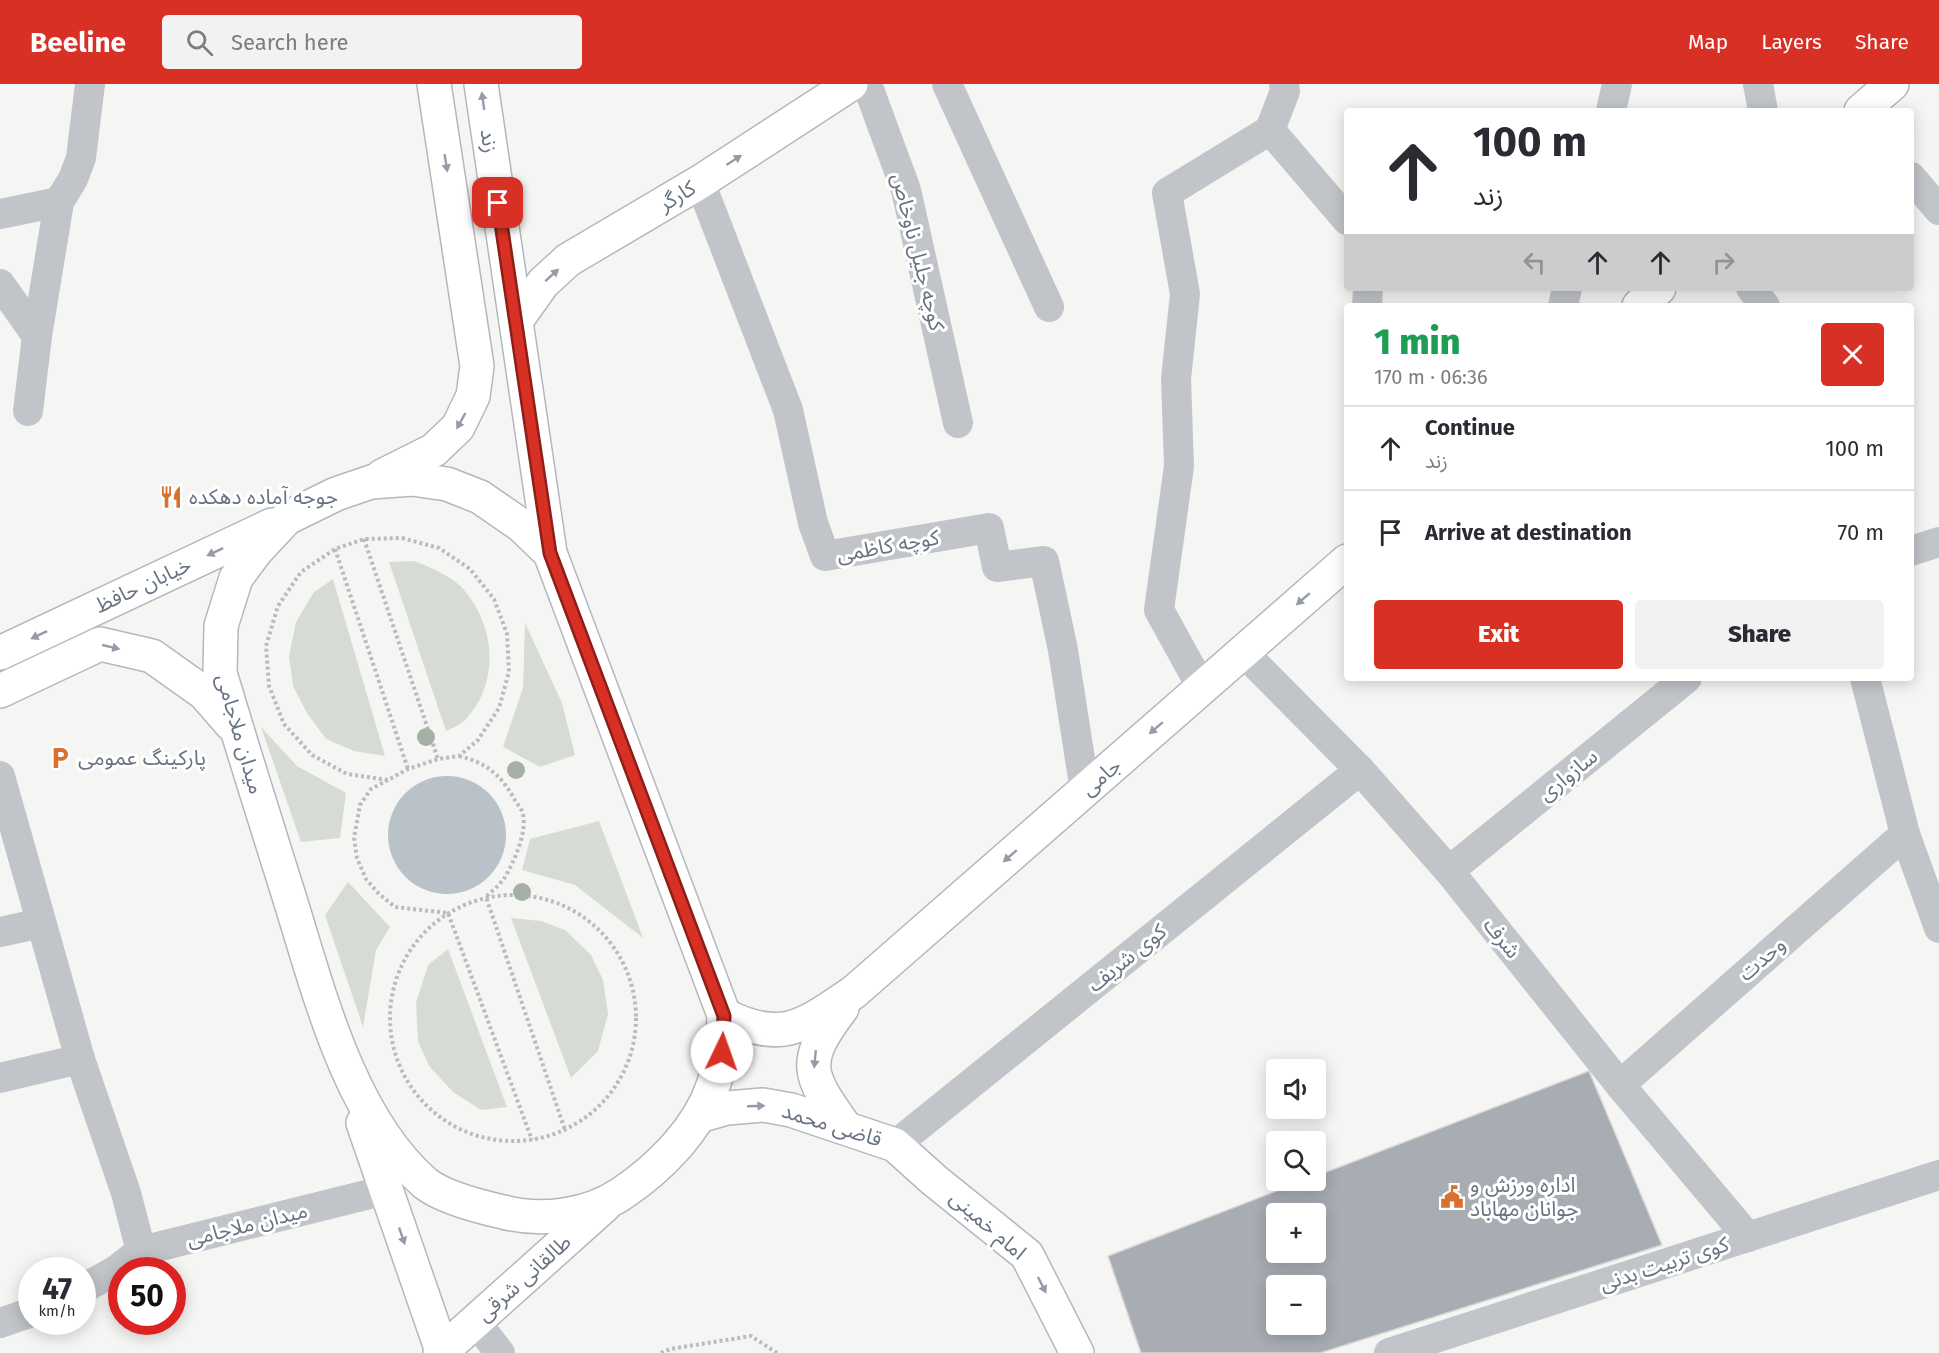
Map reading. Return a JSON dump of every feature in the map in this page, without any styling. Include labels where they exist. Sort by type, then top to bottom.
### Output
[{"type":"main road","points":[[371,482],[434,450],[459,427],[473,396],[477,366],[434,84]]},
{"type":"main road","name":"زند","points":[[481,84],[550,553]]},
{"type":"main road","name":"کارگر","points":[[516,321],[543,284],[568,260],[700,182],[851,84]]},
{"type":"main road","points":[[1864,108],[1892,84]]},
{"type":"main road","points":[[1642,303],[1656,291]]},
{"type":"main road","name":"میدان ملاجامی","points":[[335,1042],[366,1107],[395,1151],[427,1184],[465,1203],[516,1215],[557,1216],[608,1203],[641,1181],[677,1145],[699,1116],[714,1084],[722,1052],[724,1016],[550,553],[522,526],[480,497],[447,484],[412,479],[371,482],[336,494],[287,518],[256,550],[236,578],[221,626],[220,673],[335,1042],[441,1352]]},
{"type":"main road","name":"خیابان حافظ","points":[[0,653],[287,518]]},
{"type":"main road","name":"جامی","points":[[854,992],[1344,564]]},
{"type":"main road","name":"خیابان حافظ","points":[[0,691],[100,644],[152,656],[204,693],[237,731]]},
{"type":"main road","points":[[724,1016],[744,1026],[766,1030],[788,1029],[810,1022],[854,992]]},
{"type":"main road","points":[[845,1127],[819,1087],[814,1073],[814,1059],[816,1046],[823,1032],[854,992]]},
{"type":"main road","name":"قاضی محمد","points":[[699,1116],[727,1108],[763,1105],[791,1110],[895,1145]]},
{"type":"main road","name":"امام خمینی","points":[[895,1145],[934,1180],[1027,1255],[1077,1353]]},
{"type":"main road","name":"طالقانی شرقی","points":[[441,1352],[608,1203]]},
{"type":"street","points":[[28,411],[37,336],[59,202],[73,179],[81,158],[90,84]]},
{"type":"street","name":"کوچه جلیل ناوخاص","points":[[867,84],[906,190],[958,423]]},
{"type":"street","points":[[947,84],[1049,307]]},
{"type":"street","points":[[1202,688],[1159,610],[1179,466],[1176,379],[1185,294],[1167,193],[1270,130],[1285,91],[1284,84]]},
{"type":"street","points":[[1612,108],[1617,84]]},
{"type":"street","points":[[1758,84],[1762,108]]},
{"type":"street","points":[[1270,130],[1344,216]]},
{"type":"street","points":[[1914,181],[1939,210]]},
{"type":"street","name":"کوچه کاظمی","points":[[700,182],[788,410],[813,523],[825,556],[988,528],[997,567],[1044,561],[1064,650],[1085,791]]},
{"type":"street","points":[[0,214],[59,202]]},
{"type":"street","points":[[0,284],[37,336]]},
{"type":"street","points":[[1752,291],[1762,303]]},
{"type":"street","points":[[1914,550],[1939,542]]},
{"type":"street","name":"شرف","points":[[1243,652],[1360,770],[1449,872],[1620,1085],[1748,1237]]},
{"type":"street","name":"سازواری","points":[[1449,872],[1683,681]]},
{"type":"street","points":[[1867,681],[1905,834],[1939,928]]},
{"type":"street","name":"کوی شریف","points":[[895,1145],[1360,770]]},
{"type":"street","points":[[0,776],[80,1059],[126,1193],[141,1251]]},
{"type":"street","name":"وحدت","points":[[1620,1085],[1905,834]]},
{"type":"street","points":[[0,932],[40,923]]},
{"type":"street","points":[[0,1078],[80,1059]]},
{"type":"street","name":"کوی تربیت بدنی","points":[[1389,1353],[1939,1175]]},
{"type":"street","name":"میدان ملاجامی","points":[[96,1282],[116,1271],[141,1251],[386,1190]]},
{"type":"street","points":[[0,1323],[18,1317]]},
{"type":"street","points":[[475,1321],[500,1353]]},
{"type":"path","points":[[388,780],[347,774],[312,754],[284,724],[269,687],[266,646],[278,606],[301,573],[335,549],[364,539],[402,538],[439,548],[470,569],[494,598],[507,634],[509,672],[499,708],[478,740],[459,756]]},
{"type":"path","points":[[364,539],[438,759]]},
{"type":"path","points":[[335,549],[408,769]]},
{"type":"path","points":[[448,913],[395,907],[366,879],[357,858],[354,838],[360,805],[371,789],[408,769],[438,759],[459,756],[478,761],[495,772],[523,813],[522,833],[514,860],[504,879],[486,897]]},
{"type":"path","points":[[522,895],[557,902],[589,920],[614,946],[630,978],[637,1013],[633,1049],[619,1082],[595,1110],[565,1130],[532,1140],[490,1139],[450,1124],[418,1098],[397,1061],[390,1020],[396,978],[417,941],[448,913],[486,897],[522,895]]},
{"type":"path","points":[[486,897],[565,1130]]},
{"type":"path","points":[[448,913],[532,1140]]},
{"type":"path","points":[[661,1353],[670,1349],[751,1336],[777,1353]]},
{"type":"shaded area","points":[[414,561],[444,574],[462,588],[479,613],[489,644],[488,676],[476,706],[466,719],[446,731],[389,562]]},
{"type":"shaded area","points":[[333,579],[385,756],[354,751],[326,739],[307,713],[293,686],[289,656],[296,622],[314,592]]},
{"type":"shaded area","points":[[525,623],[562,703],[575,755],[540,767],[503,747],[523,688]]},
{"type":"shaded area","points":[[261,727],[297,766],[346,793],[340,838],[301,842]]},
{"type":"shaded area","points":[[447,776],[470,780],[489,793],[502,812],[506,835],[502,858],[489,877],[470,890],[447,894],[424,890],[405,877],[392,858],[388,835],[392,812],[405,793],[424,780]]},
{"type":"shaded area","points":[[599,821],[643,938],[575,885],[522,870],[530,839]]},
{"type":"shaded area","points":[[348,882],[390,927],[376,950],[363,1027],[325,915]]},
{"type":"shaded area","points":[[511,918],[541,921],[565,930],[591,955],[603,980],[608,1014],[598,1051],[571,1078]]},
{"type":"shaded area","points":[[448,949],[507,1107],[481,1110],[453,1092],[429,1066],[418,1041],[416,1003],[428,965]]},
{"type":"building","name":"اداره ورزش و جوانان مهاباد","points":[[1589,1071],[1662,1245],[1320,1353],[1141,1353],[1108,1256],[1276,1191],[1326,1191],[1326,1172]]},
{"type":"place","name":"جوجه آماده دهکده","points":[[171,497]]},
{"type":"place","name":"پارکینگ عمومی","points":[[60,758]]},
{"type":"place","name":"اداره ورزش و جوانان مهاباد","points":[[1452,1197]]},
{"type":"route","points":[[498,203],[550,553],[724,1016],[722,1052]]}]
